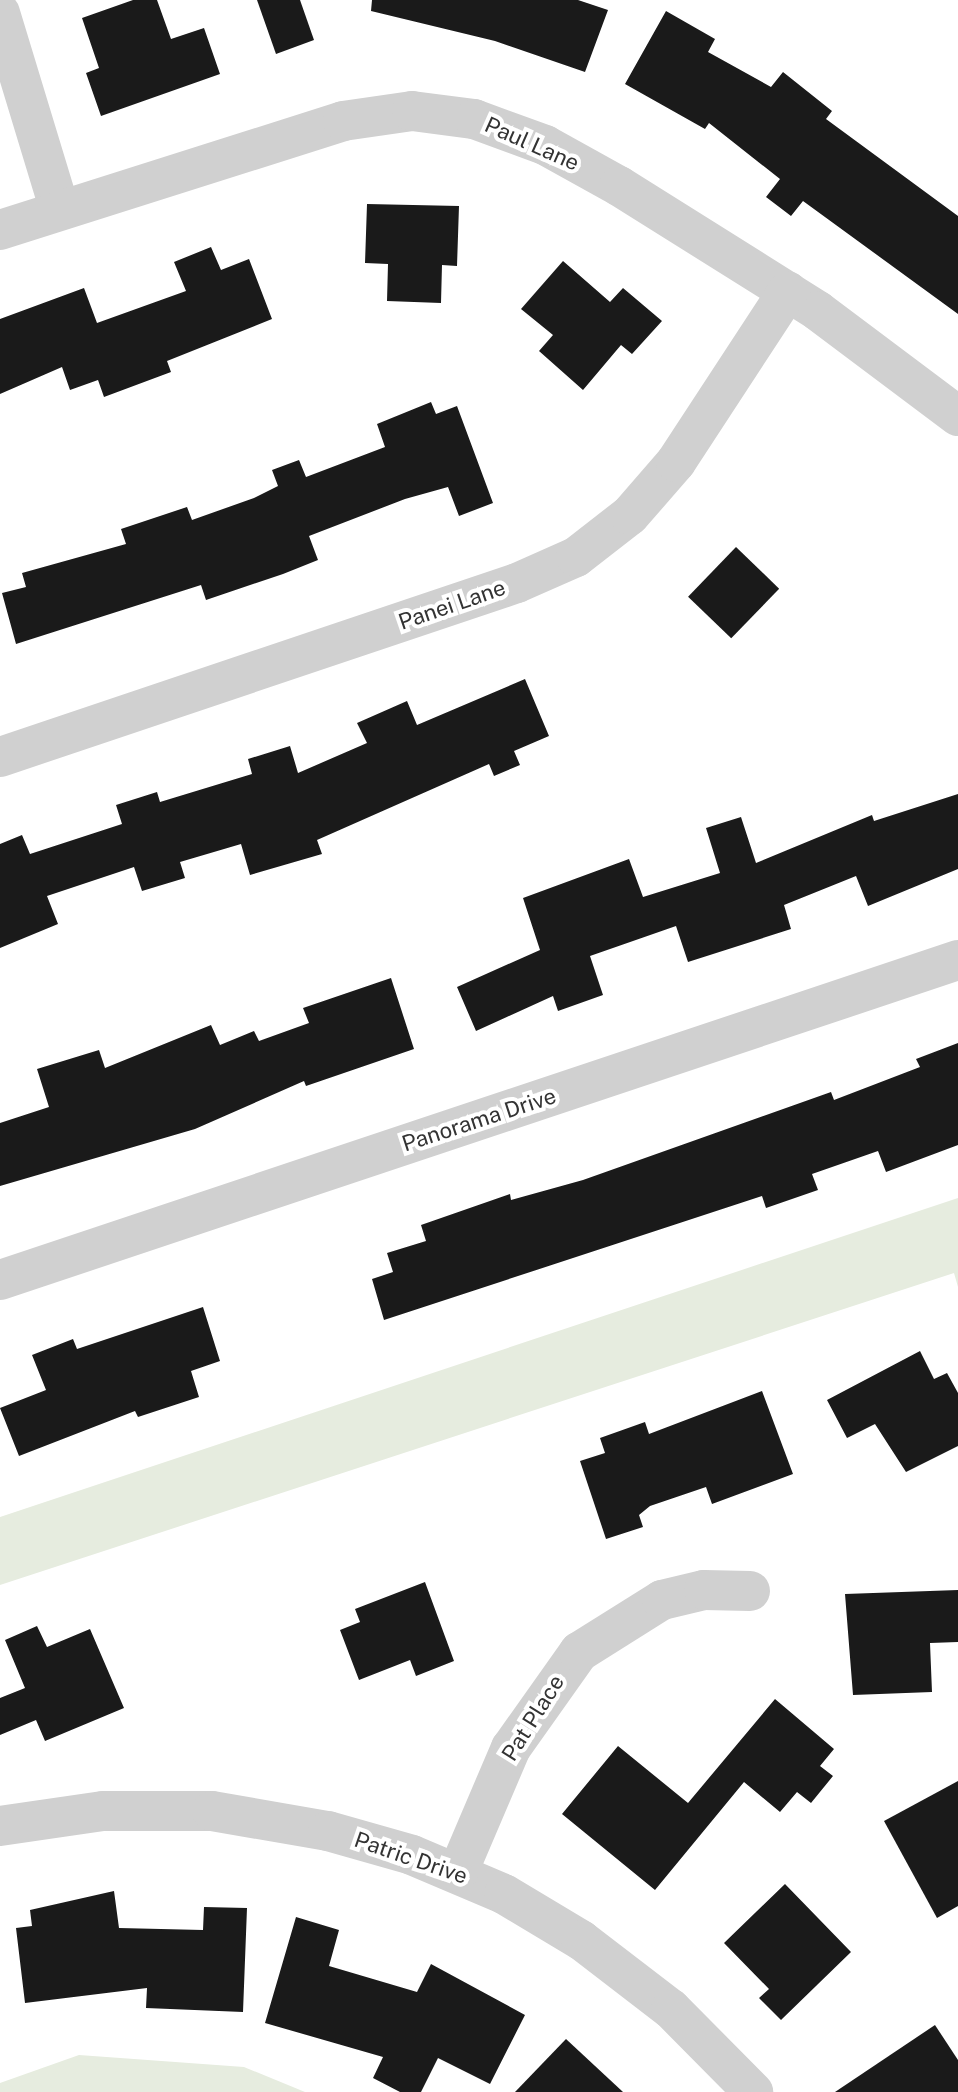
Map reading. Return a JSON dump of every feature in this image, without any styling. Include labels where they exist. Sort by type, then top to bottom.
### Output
[{"type":"street","points":[[0,13],[60,210]]},
{"type":"street","name":"Paul Lane","points":[[0,230],[308,129],[378,114],[442,113],[545,145],[788,291],[958,416]]},
{"type":"street","name":"Panei Lane","points":[[0,757],[517,583],[576,557],[660,482],[788,291]]},
{"type":"street","name":"Panorama Drive","points":[[0,1280],[958,960]]},
{"type":"street","name":"Pat Place","points":[[458,1872],[511,1748],[579,1652],[662,1600],[704,1590],[750,1591]]},
{"type":"street","name":"Patric Drive","points":[[0,1826],[103,1811],[212,1811],[328,1831],[458,1872],[614,1963],[753,2092]]},
{"type":"shaded area","points":[[958,1198],[958,1287],[954,1273],[0,1585],[0,1517]]},
{"type":"shaded area","points":[[79,2055],[244,2067],[305,2092],[0,2092],[0,2083]]},
{"type":"building","points":[[133,0],[157,0],[171,39],[204,28],[220,74],[101,116],[86,73],[99,68],[82,18]]},
{"type":"building","points":[[257,0],[300,0],[314,40],[276,54]]},
{"type":"building","points":[[372,0],[578,0],[608,10],[585,72],[495,41],[371,11]]},
{"type":"building","points":[[666,11],[715,39],[708,52],[771,87],[783,72],[832,111],[826,119],[958,216],[958,314],[803,201],[791,216],[766,197],[780,179],[709,123],[705,129],[625,84]]},
{"type":"building","points":[[367,204],[459,206],[457,266],[442,265],[441,303],[387,301],[388,264],[365,263]]},
{"type":"building","points":[[211,247],[221,270],[249,259],[272,319],[167,361],[171,372],[104,397],[98,380],[70,390],[62,367],[0,394],[0,319],[84,288],[97,323],[186,291],[174,262]]},
{"type":"building","points":[[563,261],[610,302],[623,288],[662,321],[632,354],[621,345],[583,390],[539,351],[553,335],[521,309]]},
{"type":"building","points":[[431,402],[436,414],[457,406],[493,503],[459,516],[448,487],[405,499],[309,536],[318,560],[283,574],[206,600],[201,585],[16,644],[2,593],[26,587],[22,573],[126,544],[121,529],[187,507],[192,520],[254,498],[278,486],[272,470],[299,460],[306,477],[385,447],[377,424]]},
{"type":"building","points":[[736,547],[779,589],[731,638],[688,597]]},
{"type":"building","points":[[525,679],[549,736],[514,751],[520,765],[494,776],[489,764],[317,840],[322,854],[250,875],[241,844],[180,862],[185,878],[142,891],[134,867],[47,896],[58,924],[0,948],[0,844],[22,835],[30,854],[122,824],[116,805],[157,792],[160,802],[252,774],[248,759],[290,746],[298,773],[367,743],[357,723],[407,701],[417,725]]},
{"type":"building","points":[[958,794],[958,869],[868,906],[856,876],[784,905],[791,929],[688,962],[676,926],[590,956],[603,995],[558,1011],[553,996],[476,1031],[457,987],[540,950],[523,898],[629,859],[643,897],[720,873],[706,828],[741,817],[756,863],[872,815],[874,821]]},
{"type":"building","points":[[391,978],[414,1049],[306,1086],[304,1081],[195,1129],[0,1186],[0,1123],[49,1107],[37,1069],[99,1050],[105,1068],[211,1025],[220,1045],[254,1031],[259,1041],[309,1023],[303,1008]]},
{"type":"building","points":[[958,1043],[958,1145],[886,1172],[878,1151],[812,1174],[818,1190],[766,1208],[762,1196],[384,1320],[372,1279],[393,1272],[387,1253],[426,1241],[421,1225],[510,1194],[511,1200],[583,1180],[831,1092],[834,1100],[920,1067],[916,1059]]},
{"type":"building","points":[[203,1307],[220,1361],[191,1371],[199,1397],[138,1417],[135,1411],[19,1456],[0,1408],[46,1390],[32,1355],[73,1339],[77,1349]]},
{"type":"building","points":[[920,1351],[934,1379],[947,1373],[958,1393],[958,1446],[906,1472],[875,1424],[847,1438],[827,1400]]},
{"type":"building","points":[[762,1391],[793,1474],[712,1504],[706,1487],[650,1506],[639,1515],[643,1527],[606,1539],[580,1461],[605,1453],[600,1438],[645,1422],[649,1434]]},
{"type":"building","points":[[425,1582],[454,1661],[416,1676],[410,1660],[359,1680],[340,1630],[360,1622],[355,1609]]},
{"type":"building","points":[[958,1590],[958,1642],[930,1643],[932,1692],[853,1695],[845,1594]]},
{"type":"building","points":[[37,1626],[47,1647],[90,1629],[124,1708],[45,1741],[36,1720],[0,1735],[0,1698],[25,1688],[5,1640]]},
{"type":"building","points":[[775,1699],[834,1749],[820,1766],[833,1776],[811,1803],[797,1792],[780,1812],[744,1782],[655,1890],[562,1814],[618,1746],[688,1803]]},
{"type":"building","points":[[958,1781],[958,1906],[937,1918],[884,1821]]},
{"type":"building","points":[[785,1884],[851,1952],[781,2020],[759,1998],[769,1989],[724,1943]]},
{"type":"building","points":[[114,1891],[119,1928],[203,1930],[204,1907],[247,1908],[243,2012],[146,2008],[147,1988],[25,2003],[16,1928],[32,1926],[30,1910]]},
{"type":"building","points":[[296,1917],[339,1930],[329,1966],[417,1992],[431,1964],[525,2015],[490,2084],[438,2058],[421,2092],[400,2092],[373,2078],[383,2057],[265,2023]]},
{"type":"building","points":[[935,2025],[958,2060],[958,2092],[835,2092]]},
{"type":"building","points":[[566,2039],[623,2092],[515,2092]]}]
